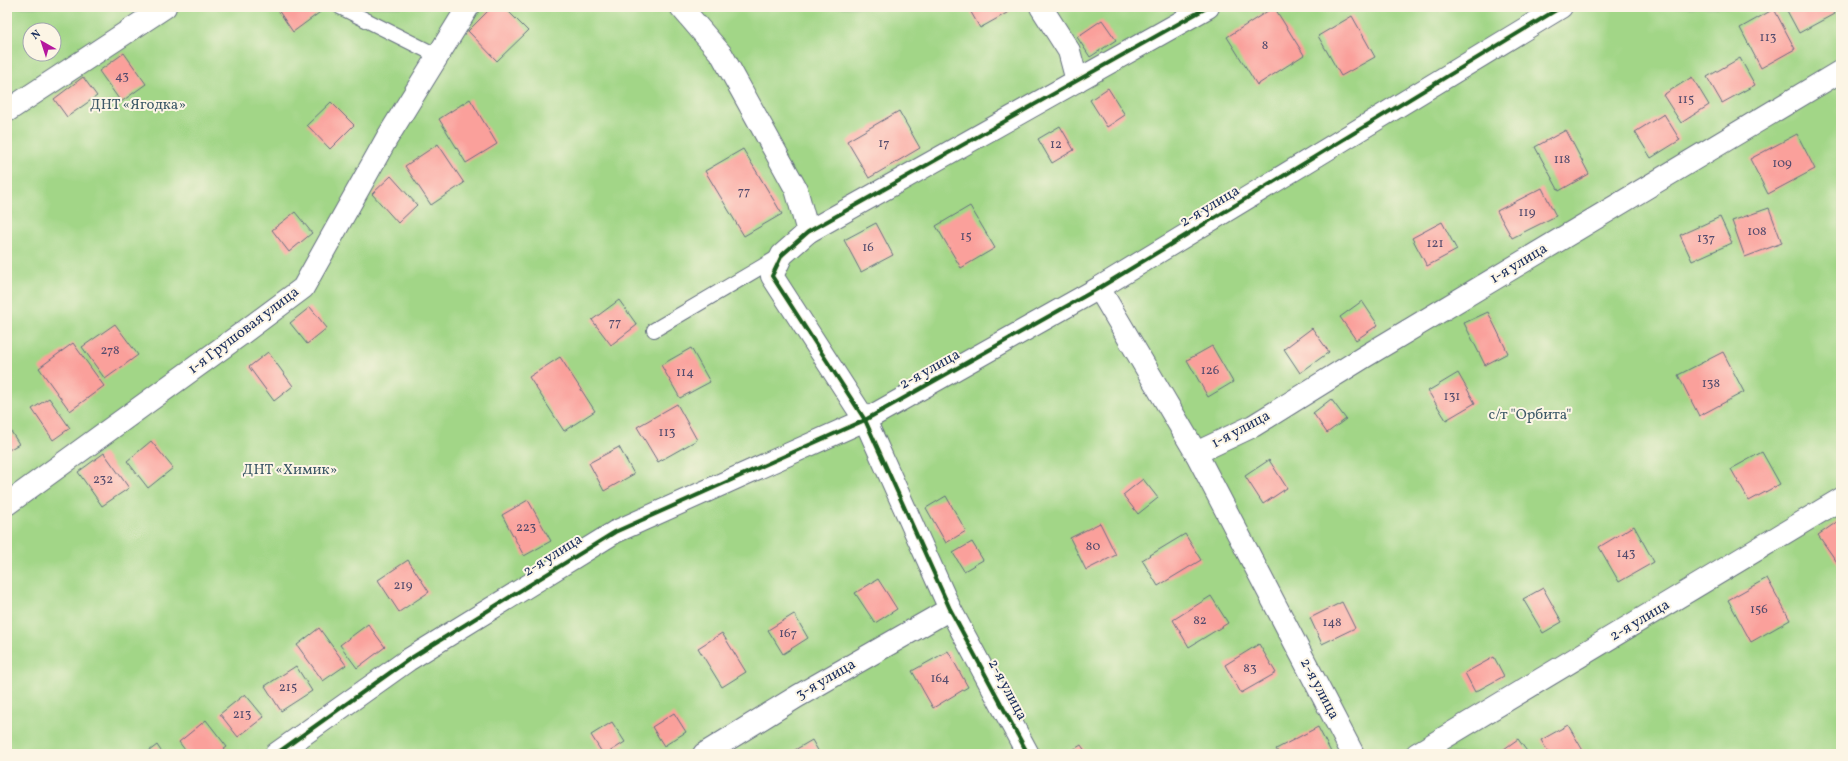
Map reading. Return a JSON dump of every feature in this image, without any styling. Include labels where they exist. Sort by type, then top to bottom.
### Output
[{"type":"street","points":[[7,111],[165,7]]},
{"type":"street","name":"1-я Грушовая улица","points":[[7,504],[303,288],[387,138],[468,7]]},
{"type":"street","points":[[681,7],[722,55],[796,189],[808,232]]},
{"type":"street","points":[[1041,7],[1068,52],[1077,81]]},
{"type":"street","name":"2-я улица","points":[[1028,754],[950,609],[865,420],[772,276],[782,255],[808,232],[1208,7]]},
{"type":"street","name":"2-я улица","points":[[276,754],[408,660],[615,532],[865,420],[1099,288],[1562,7]]},
{"type":"street","name":"1-я улица","points":[[1196,453],[1253,426],[1364,357],[1841,71]]},
{"type":"street","name":"2-я улица","points":[[1099,288],[1196,453],[1353,754]]},
{"type":"street","name":"2-я улица","points":[[1417,754],[1841,499]]},
{"type":"street","name":"3-я улица","points":[[704,754],[798,696],[950,609]]},
{"type":"lane","points":[[340,7],[438,56]]},
{"type":"lane","points":[[654,330],[782,255]]},
{"type":"green space","points":[[7,7],[1841,7],[1841,754],[7,754]]},
{"type":"building","points":[[276,7],[321,7],[323,10],[293,32]]},
{"type":"building","points":[[492,7],[504,7],[528,31],[497,61],[468,31]]},
{"type":"building","points":[[968,7],[1012,7],[1014,9],[980,28]]},
{"type":"building","points":[[1274,7],[1304,55],[1257,85],[1227,37]]},
{"type":"building","points":[[1785,7],[1830,7],[1834,14],[1799,33]]},
{"type":"building","points":[[1774,9],[1795,49],[1761,68],[1740,28]]},
{"type":"building","points":[[1352,16],[1375,57],[1341,76],[1318,36]]},
{"type":"building","points":[[1102,20],[1116,40],[1090,57],[1077,37]]},
{"type":"building","points":[[124,53],[146,84],[121,102],[99,71]]},
{"type":"building","points":[[1740,58],[1755,85],[1722,103],[1707,77]]},
{"type":"building","points":[[83,77],[97,96],[67,117],[54,99]]},
{"type":"building","points":[[1692,77],[1709,105],[1681,123],[1663,95]]},
{"type":"building","points":[[1108,88],[1125,115],[1107,127],[1090,100]]},
{"type":"building","points":[[470,99],[497,144],[466,163],[439,119]]},
{"type":"building","points":[[331,102],[354,125],[330,149],[307,125]]},
{"type":"building","points":[[899,111],[920,148],[869,178],[847,141]]},
{"type":"building","points":[[1664,114],[1680,140],[1651,158],[1635,132]]},
{"type":"building","points":[[1060,126],[1074,150],[1052,163],[1038,139]]},
{"type":"building","points":[[1566,130],[1589,174],[1559,191],[1535,147]]},
{"type":"building","points":[[1797,134],[1815,169],[1768,194],[1750,159]]},
{"type":"building","points":[[438,144],[464,183],[431,205],[405,166]]},
{"type":"building","points":[[743,149],[782,214],[744,236],[705,171]]},
{"type":"building","points":[[391,176],[417,205],[398,223],[372,194]]},
{"type":"building","points":[[1542,188],[1556,216],[1512,238],[1497,211]]},
{"type":"building","points":[[970,206],[995,248],[961,268],[936,226]]},
{"type":"building","points":[[1769,208],[1782,243],[1745,257],[1732,221]]},
{"type":"building","points":[[295,212],[312,233],[289,252],[272,230]]},
{"type":"building","points":[[1720,217],[1732,243],[1692,261],[1680,235]]},
{"type":"building","points":[[1442,222],[1457,250],[1427,266],[1412,238]]},
{"type":"building","points":[[876,223],[893,255],[861,272],[844,240]]},
{"type":"building","points":[[619,300],[637,325],[611,345],[592,320]]},
{"type":"building","points":[[1362,301],[1378,325],[1356,340],[1340,317]]},
{"type":"building","points":[[310,307],[327,328],[307,344],[290,323]]},
{"type":"building","points":[[1488,312],[1508,353],[1485,365],[1464,323]]},
{"type":"building","points":[[115,324],[138,355],[105,379],[82,347]]},
{"type":"building","points":[[1312,328],[1329,352],[1300,373],[1284,349]]},
{"type":"building","points":[[73,343],[104,386],[70,411],[39,368]]},
{"type":"building","points":[[1212,346],[1233,382],[1208,397],[1187,360]]},
{"type":"building","points":[[691,348],[710,382],[680,398],[661,365]]},
{"type":"building","points":[[268,352],[293,386],[274,401],[249,367]]},
{"type":"building","points":[[1723,352],[1744,392],[1699,416],[1678,375]]},
{"type":"building","points":[[560,357],[595,411],[564,431],[529,377]]},
{"type":"building","points":[[1458,373],[1475,403],[1446,420],[1428,391]]},
{"type":"building","points":[[49,398],[70,428],[53,440],[32,409]]},
{"type":"building","points":[[1331,399],[1346,419],[1327,433],[1313,413]]},
{"type":"building","points":[[677,404],[697,440],[658,462],[637,427]]},
{"type":"building","points":[[7,425],[19,444],[7,451]]},
{"type":"building","points":[[151,441],[173,468],[148,488],[127,461]]},
{"type":"building","points":[[619,447],[634,474],[604,491],[589,463]]},
{"type":"building","points":[[1762,452],[1780,484],[1749,501],[1731,469]]},
{"type":"building","points":[[104,453],[129,488],[102,506],[78,472]]},
{"type":"building","points":[[1269,460],[1287,488],[1263,504],[1245,476]]},
{"type":"building","points":[[1143,479],[1158,498],[1138,514],[1123,495]]},
{"type":"building","points":[[946,496],[966,531],[946,543],[926,508]]},
{"type":"building","points":[[528,500],[551,541],[524,556],[502,515]]},
{"type":"building","points":[[1841,519],[1841,563],[1839,565],[1818,535]]},
{"type":"building","points":[[1100,523],[1116,555],[1086,570],[1070,538]]},
{"type":"building","points":[[1634,526],[1654,562],[1619,582],[1599,547]]},
{"type":"building","points":[[1185,534],[1201,560],[1158,586],[1142,560]]},
{"type":"building","points":[[972,542],[983,560],[964,571],[953,553]]},
{"type":"building","points":[[408,560],[429,592],[399,612],[378,580]]},
{"type":"building","points":[[1767,578],[1790,620],[1751,642],[1728,600]]},
{"type":"building","points":[[878,579],[897,609],[875,623],[855,593]]},
{"type":"building","points":[[1543,588],[1562,622],[1543,633],[1523,599]]},
{"type":"building","points":[[1211,596],[1228,623],[1189,647],[1173,620]]},
{"type":"building","points":[[1342,602],[1355,628],[1322,644],[1310,618]]},
{"type":"building","points":[[794,614],[808,638],[783,654],[768,630]]},
{"type":"building","points":[[368,624],[385,647],[357,668],[340,645]]},
{"type":"building","points":[[319,628],[346,665],[323,681],[297,645]]},
{"type":"building","points":[[722,633],[746,672],[722,687],[698,648]]},
{"type":"building","points":[[1259,644],[1276,673],[1241,693],[1225,665]]},
{"type":"building","points":[[948,651],[968,687],[933,708],[912,671]]},
{"type":"building","points":[[1494,657],[1504,676],[1475,692],[1465,673]]},
{"type":"building","points":[[296,666],[312,691],[281,711],[265,686]]},
{"type":"building","points":[[245,694],[264,717],[238,737],[220,714]]},
{"type":"building","points":[[674,713],[686,732],[664,746],[652,727]]},
{"type":"building","points":[[206,720],[227,747],[217,754],[188,754],[179,742]]},
{"type":"building","points":[[612,722],[625,742],[606,754],[603,754],[591,735]]},
{"type":"building","points":[[1568,725],[1585,754],[1549,754],[1541,740]]},
{"type":"building","points":[[1318,727],[1332,754],[1279,754],[1276,749]]},
{"type":"building","points":[[1518,739],[1529,754],[1497,754]]},
{"type":"building","points":[[812,740],[820,754],[788,754]]},
{"type":"building","points":[[157,745],[163,754],[145,754]]},
{"type":"building","points":[[1081,745],[1087,754],[1066,754]]},
{"type":"cycle path","points":[[1028,754],[950,609],[865,420],[772,276],[782,255],[808,232],[1208,7]]},
{"type":"cycle path","points":[[276,754],[408,660],[615,532],[865,420],[1099,288],[1561,7]]},
{"type":"park label","name":"ДНТ «Ягодка»","points":[[138,105]]},
{"type":"park label","name":"с/т \"Орбита\"","points":[[1530,415]]},
{"type":"park label","name":"ДНТ «Химик»","points":[[290,470]]}]
